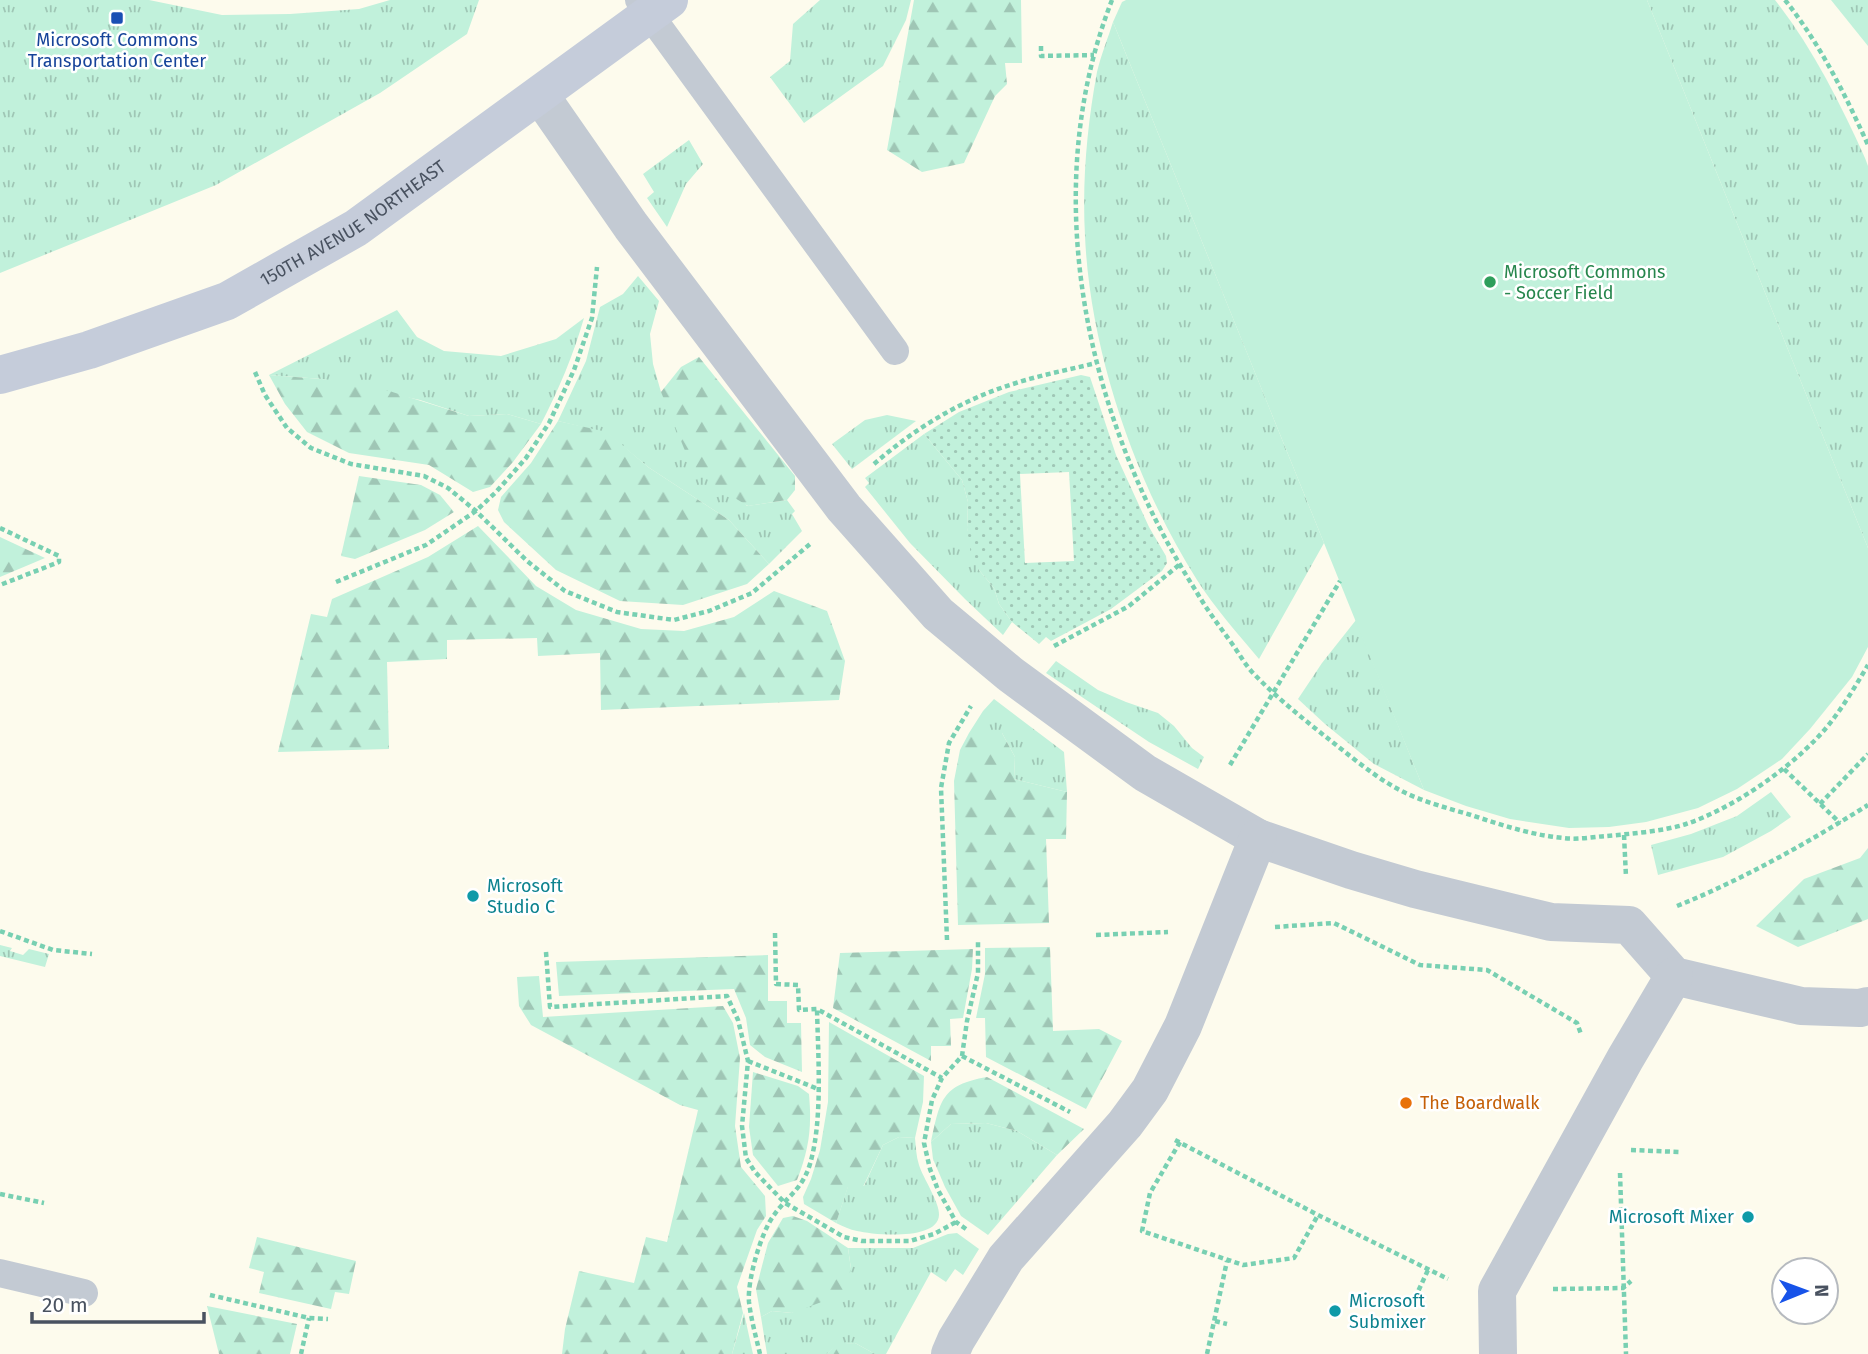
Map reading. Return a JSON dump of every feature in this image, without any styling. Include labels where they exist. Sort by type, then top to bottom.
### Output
[{"type":"street","name":"150TH AVENUE NORTHEAST","points":[[0,375],[89,350],[227,301],[356,228],[540,95],[652,5]]},
{"type":"street","points":[[540,95],[631,226],[844,508],[939,614],[1010,674],[1146,773],[1258,838],[1351,870],[1415,889],[1551,922],[1629,925],[1674,976],[1801,1006],[1868,1006]]},
{"type":"street","points":[[950,1354],[1006,1258],[1125,1124],[1150,1090],[1183,1026],[1258,838]]},
{"type":"street","points":[[1498,1354],[1497,1291],[1674,976]]},
{"type":"lane","points":[[652,5],[895,351]]},
{"type":"lane","points":[[0,1273],[84,1293]]},
{"type":"path","points":[[1112,0],[1094,55],[1079,135],[1075,202],[1079,265],[1096,363],[1121,442],[1139,487],[1179,565],[1252,673],[1293,711],[1354,759],[1398,789],[1446,807],[1525,832],[1568,839],[1624,835],[1683,825],[1723,808],[1784,769],[1820,736],[1868,665]]},
{"type":"path","points":[[1785,0],[1821,51],[1868,144]]},
{"type":"path","points":[[1041,46],[1041,56],[1094,55]]},
{"type":"path","points":[[336,582],[426,545],[476,511],[526,458],[550,422],[574,370],[592,318],[597,264]]},
{"type":"path","points":[[255,372],[265,395],[287,428],[311,448],[351,464],[424,476],[447,488],[476,511],[527,561],[565,591],[617,612],[674,620],[709,611],[752,593],[813,541],[844,508],[856,480],[911,434],[973,399],[1012,384],[1096,363]]},
{"type":"path","points":[[0,528],[59,556],[59,562],[0,585]]},
{"type":"path","points":[[947,940],[942,788],[949,743],[970,708],[984,691],[1055,645],[1129,606],[1179,565]]},
{"type":"path","points":[[1205,808],[1340,581]]},
{"type":"path","points":[[1820,803],[1868,754]]},
{"type":"path","points":[[1784,769],[1840,822]]},
{"type":"path","points":[[1629,925],[1709,893],[1791,852],[1868,805]]},
{"type":"path","points":[[1624,835],[1625,868]]},
{"type":"path","points":[[1334,923],[1420,965],[1487,970],[1577,1023],[1583,1039]]},
{"type":"path","points":[[1096,936],[1223,930]]},
{"type":"path","points":[[0,932],[53,950],[92,954]]},
{"type":"path","points":[[775,933],[776,984],[798,985],[799,1010],[817,1009],[942,1077]]},
{"type":"path","points":[[546,952],[550,1007],[727,996],[738,1020],[748,1061],[742,1126],[746,1158],[755,1172],[786,1203],[844,1237],[862,1241],[910,1241],[934,1234],[956,1222],[938,1191],[924,1143],[932,1100],[942,1077],[962,1056],[978,973],[978,939]]},
{"type":"path","points":[[760,1354],[749,1300],[751,1280],[763,1236],[773,1216],[800,1188],[810,1164],[815,1137],[818,1089],[817,1009]]},
{"type":"path","points":[[962,1056],[1088,1121],[1125,1124]]},
{"type":"path","points":[[748,1061],[818,1089]]},
{"type":"path","points":[[1318,1215],[1294,1258],[1243,1265],[1142,1231],[1150,1193],[1180,1142],[1318,1215],[1456,1283]]},
{"type":"path","points":[[1620,1150],[1680,1152]]},
{"type":"path","points":[[1620,1164],[1626,1354]]},
{"type":"path","points":[[0,1194],[44,1203]]},
{"type":"path","points":[[1208,1354],[1227,1261]]},
{"type":"path","points":[[1415,1298],[1428,1270]]},
{"type":"path","points":[[1497,1291],[1623,1287],[1631,1281]]},
{"type":"path","points":[[210,1295],[309,1318],[328,1319]]},
{"type":"path","points":[[301,1354],[309,1318]]},
{"type":"path","points":[[1215,1321],[1227,1324]]},
{"type":"shaded area","points":[[0,0],[1868,0],[1868,1354],[0,1354]]},
{"type":"green space","points":[[0,0],[149,0],[222,15],[359,9],[390,0],[479,0],[467,34],[380,93],[216,185],[0,273]]},
{"type":"green space","points":[[820,0],[911,0],[906,20],[883,66],[804,123],[770,77],[790,61],[793,24]]},
{"type":"green space","points":[[914,0],[1021,0],[1022,63],[1005,63],[1007,84],[995,96],[964,163],[922,172],[887,150]]},
{"type":"green space","points":[[1647,0],[1775,0],[1824,76],[1865,158],[1868,166],[1868,548]]},
{"type":"green space","name":"Microsoft Commons - Soccer Field","points":[[1647,0],[1868,548],[1868,647],[1852,677],[1782,759],[1737,789],[1698,808],[1646,822],[1609,827],[1569,828],[1510,819],[1424,790],[1113,22],[1122,2]]},
{"type":"green space","points":[[1831,0],[1868,0],[1868,46]]},
{"type":"green space","points":[[1113,22],[1324,543],[1259,659],[1219,611],[1175,542],[1136,458],[1106,370],[1089,280],[1084,215],[1090,113],[1097,72]]},
{"type":"green space","points":[[689,140],[703,164],[686,184],[667,227],[647,198],[654,192],[643,174]]},
{"type":"green space","points":[[638,276],[659,301],[650,334],[653,364],[661,392],[747,506],[787,500],[795,511],[792,514],[802,531],[769,564],[729,520],[648,467],[607,433],[558,421],[586,361],[600,307],[623,294]]},
{"type":"green space","points":[[397,310],[417,337],[444,351],[501,356],[556,339],[584,318],[565,372],[541,424],[507,414],[469,416],[420,400],[322,379],[269,375]]},
{"type":"green space","points":[[699,357],[795,476],[795,490],[787,500],[748,506],[720,489],[690,463],[661,392],[681,367]]},
{"type":"green space","points":[[269,375],[370,385],[469,416],[507,414],[541,424],[513,462],[490,487],[473,492],[429,465],[349,453],[307,432],[285,404]]},
{"type":"green space","points":[[1081,375],[1090,377],[1116,455],[1167,563],[1162,571],[1111,609],[1051,641],[1046,637],[1039,644],[1012,622],[999,604],[994,588],[979,570],[971,555],[967,528],[968,502],[962,480],[924,434],[959,412],[1009,392]],"holes":[[[1069,472],[1074,561],[1025,563],[1020,474]]]},
{"type":"green space","points":[[887,415],[916,421],[852,469],[832,444],[865,420]]},
{"type":"green space","points":[[558,421],[607,432],[648,467],[729,520],[769,564],[747,584],[683,605],[620,601],[556,570],[504,522],[498,510],[501,497],[531,463]]},
{"type":"green space","points":[[924,434],[962,480],[968,502],[967,528],[979,570],[994,588],[999,604],[1012,622],[1003,635],[910,543],[865,487],[869,483],[865,478]]},
{"type":"green space","points":[[359,476],[421,485],[440,495],[454,512],[425,530],[355,559],[341,556]]},
{"type":"green space","points":[[478,526],[536,586],[576,610],[641,629],[684,631],[734,617],[774,591],[827,611],[845,661],[839,700],[601,710],[600,653],[538,656],[537,638],[447,640],[447,659],[387,662],[389,749],[278,752],[311,614],[327,617],[332,599],[428,557]]},
{"type":"green space","points":[[0,537],[45,558],[0,577]]},
{"type":"green space","points":[[1356,620],[1424,790],[1374,764],[1298,699]]},
{"type":"green space","points":[[1056,661],[1098,690],[1158,713],[1204,757],[1198,769],[1149,742],[1046,673]]},
{"type":"green space","points":[[994,699],[1064,752],[1067,792],[1014,779],[1015,757],[1002,733],[969,733]]},
{"type":"green space","points":[[969,733],[1002,733],[1015,757],[1014,779],[1067,792],[1066,839],[1046,839],[1049,923],[958,925],[954,781],[960,750]]},
{"type":"green space","points":[[1771,792],[1791,817],[1723,857],[1658,875],[1651,845],[1691,834],[1737,816]]},
{"type":"green space","points":[[1868,848],[1868,919],[1798,947],[1756,926],[1804,879],[1860,858]]},
{"type":"green space","points":[[0,945],[23,955],[29,949],[49,954],[45,967],[0,956]]},
{"type":"green space","points":[[1050,947],[1053,1031],[1099,1029],[1122,1041],[1086,1109],[986,1057],[985,1018],[976,1018],[985,974],[985,948]]},
{"type":"green space","points":[[973,949],[963,1018],[950,1019],[951,1046],[931,1046],[931,1061],[833,1008],[840,953]]},
{"type":"green space","points":[[768,955],[768,1001],[787,1001],[787,1023],[801,1023],[802,1072],[765,1057],[750,1045],[746,1018],[734,989],[559,996],[556,962]]},
{"type":"green space","points":[[539,976],[543,1017],[723,1006],[733,1023],[740,1058],[735,1126],[741,1167],[765,1196],[766,1216],[757,1230],[737,1287],[743,1313],[732,1354],[562,1354],[579,1271],[634,1283],[646,1237],[667,1242],[698,1110],[680,1105],[531,1025],[519,1006],[517,977]]},
{"type":"green space","points":[[829,1022],[924,1076],[923,1102],[915,1138],[899,1137],[883,1145],[863,1187],[848,1187],[836,1223],[804,1204],[803,1197],[820,1150],[828,1102]]},
{"type":"green space","points":[[753,1072],[798,1086],[809,1094],[809,1138],[801,1169],[797,1180],[778,1186],[753,1155],[749,1127]]},
{"type":"green space","points":[[987,1077],[1084,1129],[1057,1155],[1017,1131],[986,1123],[951,1124],[931,1142],[937,1116],[951,1090],[972,1080]]},
{"type":"green space","points":[[986,1123],[1017,1131],[1057,1155],[988,1235],[961,1216],[933,1159],[931,1142],[951,1124]]},
{"type":"green space","points":[[899,1137],[915,1138],[919,1165],[939,1210],[936,1223],[917,1233],[890,1235],[854,1230],[836,1223],[848,1186],[864,1186],[883,1145]]},
{"type":"green space","points":[[793,1216],[807,1221],[848,1248],[851,1269],[843,1294],[792,1313],[772,1311],[761,1317],[756,1289],[768,1243],[783,1218]]},
{"type":"green space","points":[[957,1233],[979,1249],[963,1275],[955,1269],[946,1282],[931,1272],[886,1354],[875,1354],[855,1343],[836,1345],[827,1354],[767,1354],[761,1317],[772,1311],[792,1313],[851,1269],[848,1248],[913,1248]]},
{"type":"green space","points":[[257,1237],[356,1261],[349,1294],[335,1292],[331,1309],[259,1293],[264,1272],[249,1268]]},
{"type":"green space","points":[[207,1306],[297,1324],[290,1354],[219,1354]]},
{"type":"green space","points":[[744,1313],[753,1354],[732,1354]]},
{"type":"green space","points":[[855,1343],[875,1354],[827,1354],[836,1344]]},
{"type":"place","name":"Microsoft Commons Transportation Center","points":[[117,18]]},
{"type":"place","name":"Microsoft Commons - Soccer Field","points":[[1490,282]]},
{"type":"place","name":"Microsoft Studio C","points":[[473,896]]},
{"type":"place","name":"The Boardwalk","points":[[1406,1103]]},
{"type":"place","name":"Microsoft Mixer","points":[[1748,1217]]},
{"type":"place","name":"Microsoft Submixer","points":[[1335,1311]]}]
